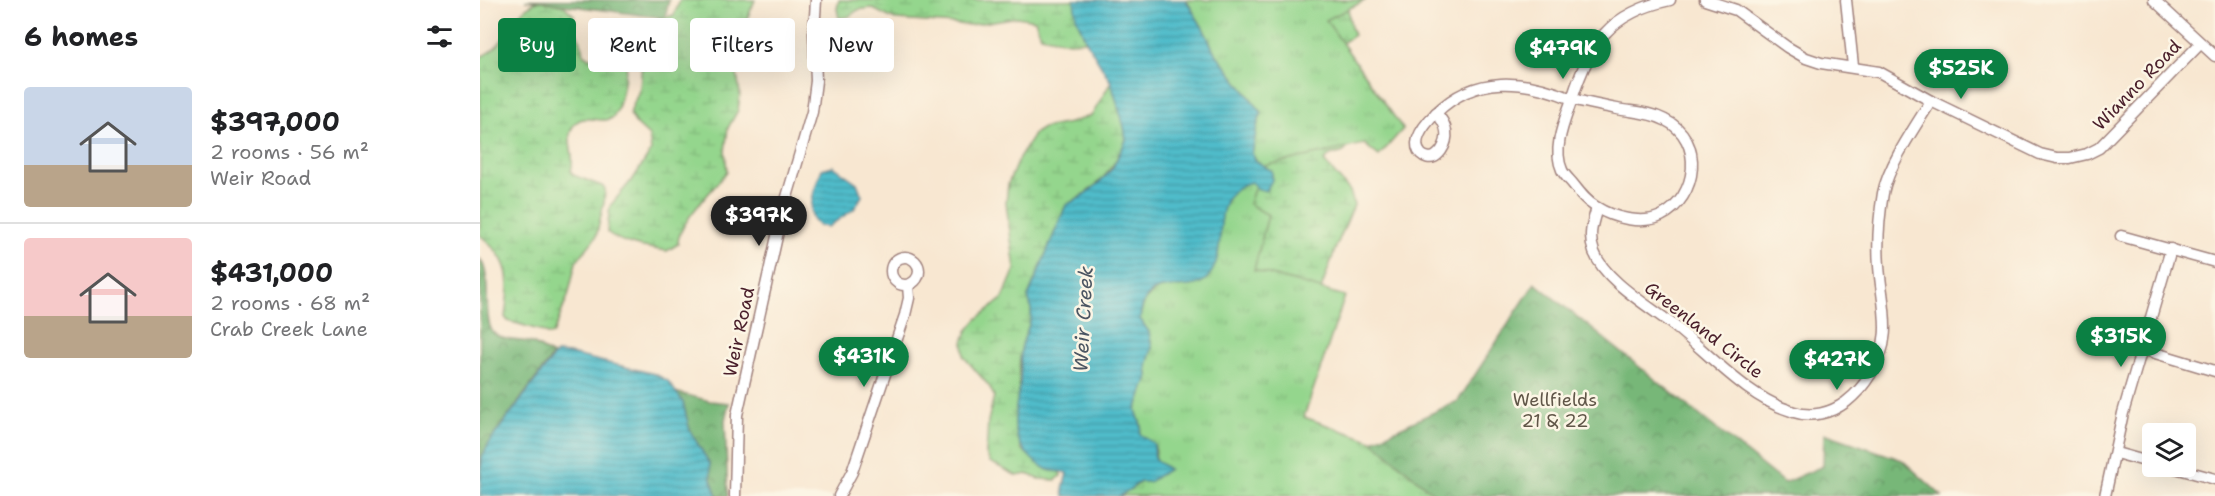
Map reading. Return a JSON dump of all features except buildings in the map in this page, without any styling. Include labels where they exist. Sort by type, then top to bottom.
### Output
[{"type":"street","name":"Weir Road","points":[[735,496],[737,415],[775,243],[812,112],[816,81],[814,33],[816,0]]},
{"type":"street","points":[[1436,113],[1449,101],[1468,90],[1504,83],[1536,87],[1572,99],[1644,113],[1667,120],[1682,135],[1693,155],[1693,165],[1686,191],[1680,202],[1661,216],[1638,220],[1621,217],[1597,208],[1584,198],[1562,171],[1558,147],[1572,99],[1583,68],[1605,32],[1622,17],[1638,9],[1670,0]]},
{"type":"street","name":"Wianno Road","points":[[1705,0],[1736,10],[1806,58],[1821,63],[1853,66],[1879,72],[1931,101],[2040,154],[2057,158],[2087,154],[2099,148],[2200,44]]},
{"type":"street","points":[[1846,0],[1853,66]]},
{"type":"street","points":[[2154,0],[2215,56]]},
{"type":"street","name":"Greenland Circle","points":[[1597,208],[1590,235],[1594,252],[1604,269],[1735,378],[1774,404],[1806,415],[1819,414],[1847,401],[1867,380],[1879,360],[1885,343],[1886,325],[1879,264],[1878,227],[1884,189],[1900,152],[1931,101]]},
{"type":"street","points":[[2121,236],[2215,262]]},
{"type":"street","points":[[2105,496],[2123,414],[2170,249]]},
{"type":"street","points":[[839,496],[852,472],[904,315],[909,298],[908,285]]},
{"type":"street","points":[[2142,349],[2215,371]]},
{"type":"street","points":[[2116,453],[2142,460]]},
{"type":"street","points":[[2196,474],[2215,479]]},
{"type":"green space","points":[[525,0],[669,0],[665,18]]},
{"type":"green space","points":[[680,0],[755,0],[747,18],[690,18],[690,72],[737,72],[740,94],[738,110],[728,128],[725,151],[727,171],[690,216],[679,236],[678,244],[667,251],[628,243],[607,232],[610,206],[635,176],[651,151],[649,136],[636,124],[630,114],[640,87],[641,72],[678,72],[678,18],[663,18],[674,15]]},
{"type":"green space","points":[[839,0],[1074,0],[1076,17],[1086,41],[1069,42],[1041,36],[1035,20],[1017,17],[970,25],[895,20],[871,8],[858,10],[848,17],[839,18],[837,9]]},
{"type":"green space","points":[[1186,0],[1348,8],[1354,35],[1337,47],[1349,142],[1344,152],[1332,154],[1324,161],[1350,191],[1354,205],[1336,247],[1312,315],[1120,496],[1251,182],[1258,189],[1256,161],[1203,28]]},
{"type":"green space","points":[[1186,0],[1366,0],[1326,20],[1403,129],[1379,156],[1364,144],[1263,166],[1256,161],[1252,153],[1262,113],[1214,51]]},
{"type":"green space","points":[[541,1],[564,6],[574,18],[517,18],[531,5]]},
{"type":"green space","points":[[576,31],[584,55],[588,57],[588,72],[626,72],[620,101],[612,118],[580,120],[571,130],[571,171],[573,175],[602,186],[605,189],[604,203],[596,237],[576,262],[568,296],[553,334],[549,335],[508,321],[505,317],[508,292],[506,272],[498,254],[480,235],[480,57],[498,45],[498,72],[576,72]]},
{"type":"green space","points":[[1111,82],[1124,123],[1125,141],[1115,163],[1103,178],[1090,190],[1066,205],[1028,297],[1031,318],[1021,350],[1019,387],[1021,449],[1048,470],[1060,471],[1061,476],[1056,480],[1039,479],[1027,474],[1017,476],[990,462],[986,453],[988,421],[994,396],[989,386],[964,357],[963,342],[967,331],[977,319],[1003,298],[1015,269],[1006,203],[1008,184],[1018,160],[1035,133],[1043,128],[1070,123],[1092,115]]},
{"type":"green space","points":[[1251,182],[1255,186],[1249,204],[1268,215],[1254,270],[1345,296],[1304,417],[1372,441],[1436,496],[1120,496],[1141,482],[1160,464],[1155,460],[1154,444],[1140,435],[1141,425],[1136,410],[1148,377],[1147,365],[1152,348],[1149,332],[1140,319],[1142,307],[1152,293],[1160,289],[1168,286],[1198,284],[1220,230],[1222,210],[1230,195],[1240,185]]},
{"type":"green space","points":[[480,259],[486,277],[491,329],[500,337],[532,343],[553,355],[490,441],[482,457],[480,479]]},
{"type":"green space","name":"Wellfields 21 & 22","points":[[1535,283],[1784,483],[1823,466],[1824,433],[1902,460],[1942,496],[1436,496],[1372,441],[1458,401]]},
{"type":"green space","points":[[675,392],[710,401],[729,403],[725,420],[728,496],[717,496],[711,479],[710,464],[690,431],[683,402]]},
{"type":"water","name":"Weir Creek","points":[[1074,0],[1186,0],[1214,51],[1262,113],[1252,153],[1256,161],[1272,171],[1272,180],[1266,191],[1258,189],[1251,182],[1237,189],[1228,198],[1223,210],[1219,251],[1209,276],[1201,283],[1191,286],[1159,289],[1150,293],[1144,303],[1140,319],[1149,332],[1152,348],[1147,365],[1148,377],[1136,410],[1141,425],[1140,434],[1154,444],[1155,460],[1169,469],[1149,482],[1140,482],[1120,496],[1064,496],[1067,473],[1048,470],[1033,460],[1019,442],[1015,424],[1021,350],[1031,318],[1028,297],[1066,205],[1098,184],[1112,169],[1126,140],[1111,82],[1086,41],[1076,17]]},
{"type":"water","points":[[833,166],[857,183],[862,196],[854,209],[828,227],[818,225],[814,220],[811,206],[822,169]]},
{"type":"water","points":[[556,353],[570,354],[655,374],[668,381],[683,402],[690,431],[710,464],[711,479],[717,496],[480,496],[482,457],[490,441]]}]
